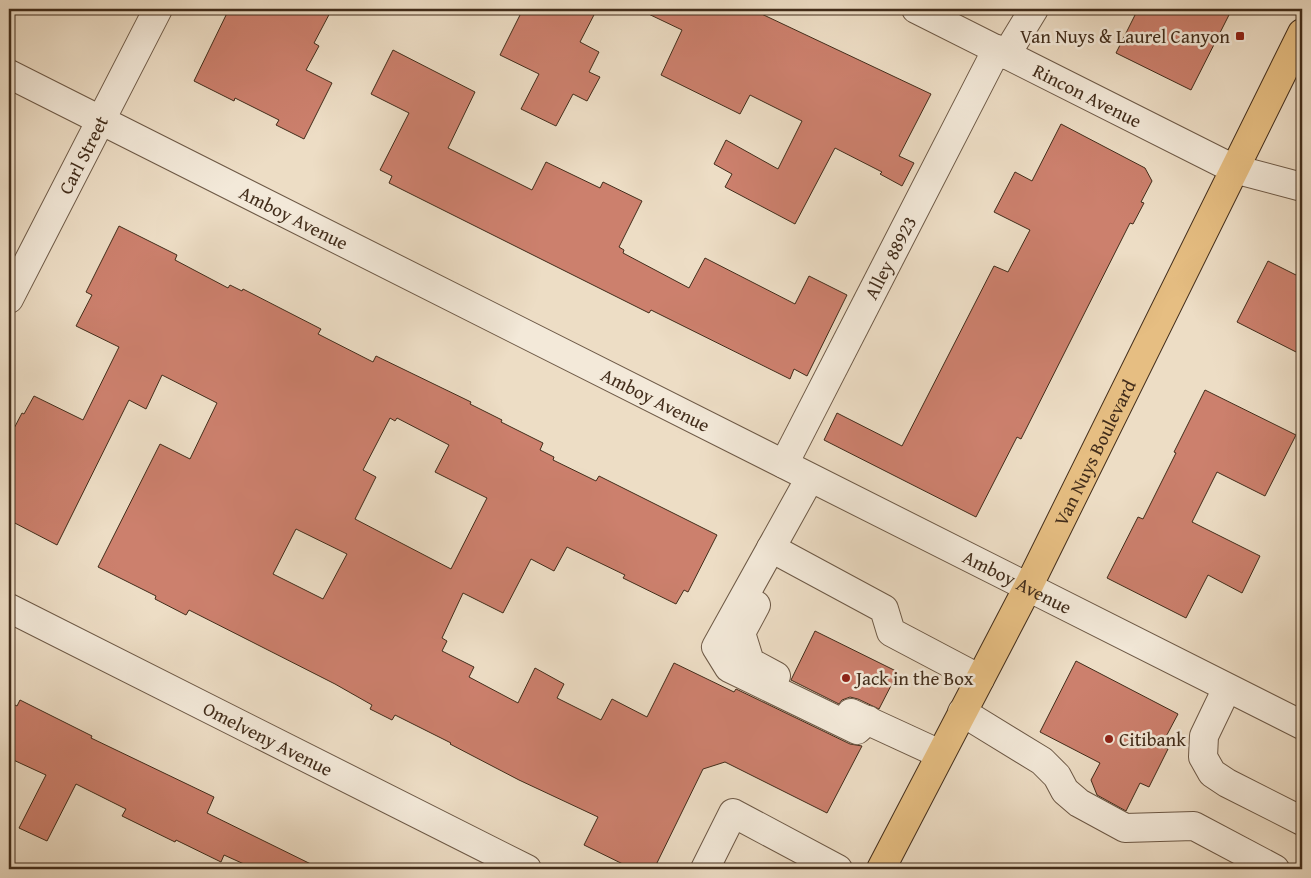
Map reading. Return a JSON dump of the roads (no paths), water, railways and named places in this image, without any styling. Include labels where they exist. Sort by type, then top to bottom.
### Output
[{"type":"main road","name":"Van Nuys Boulevard","points":[[881,869],[1028,587],[1302,33]]},
{"type":"street","name":"Carl Street","points":[[9,299],[158,9]]},
{"type":"street","name":"Rincon Avenue","points":[[916,9],[1234,169],[1302,186]]},
{"type":"street","name":"Alley 88923","points":[[784,464],[1001,52],[1034,9]]},
{"type":"street","name":"Amboy Avenue","points":[[9,74],[1302,725]]},
{"type":"street","points":[[810,478],[716,647],[729,668],[858,730],[860,717],[940,754]]},
{"type":"street","points":[[771,548],[884,609],[891,632],[980,679]]},
{"type":"street","points":[[752,580],[758,601],[741,634],[750,662],[818,698]]},
{"type":"street","name":"Omelveny Avenue","points":[[9,608],[527,869]]},
{"type":"street","points":[[1228,688],[1204,736],[1203,757],[1212,773],[1227,783],[1302,821]]},
{"type":"street","points":[[962,712],[1042,761],[1057,776],[1065,791],[1079,804],[1125,828],[1194,826],[1275,869]]},
{"type":"street","points":[[705,869],[733,813],[838,869]]},
{"type":"place","name":"Van Nuys & Laurel Canyon","points":[[1240,36]]},
{"type":"place","name":"Jack in the Box","points":[[846,678]]},
{"type":"place","name":"Citibank","points":[[1109,739]]}]
